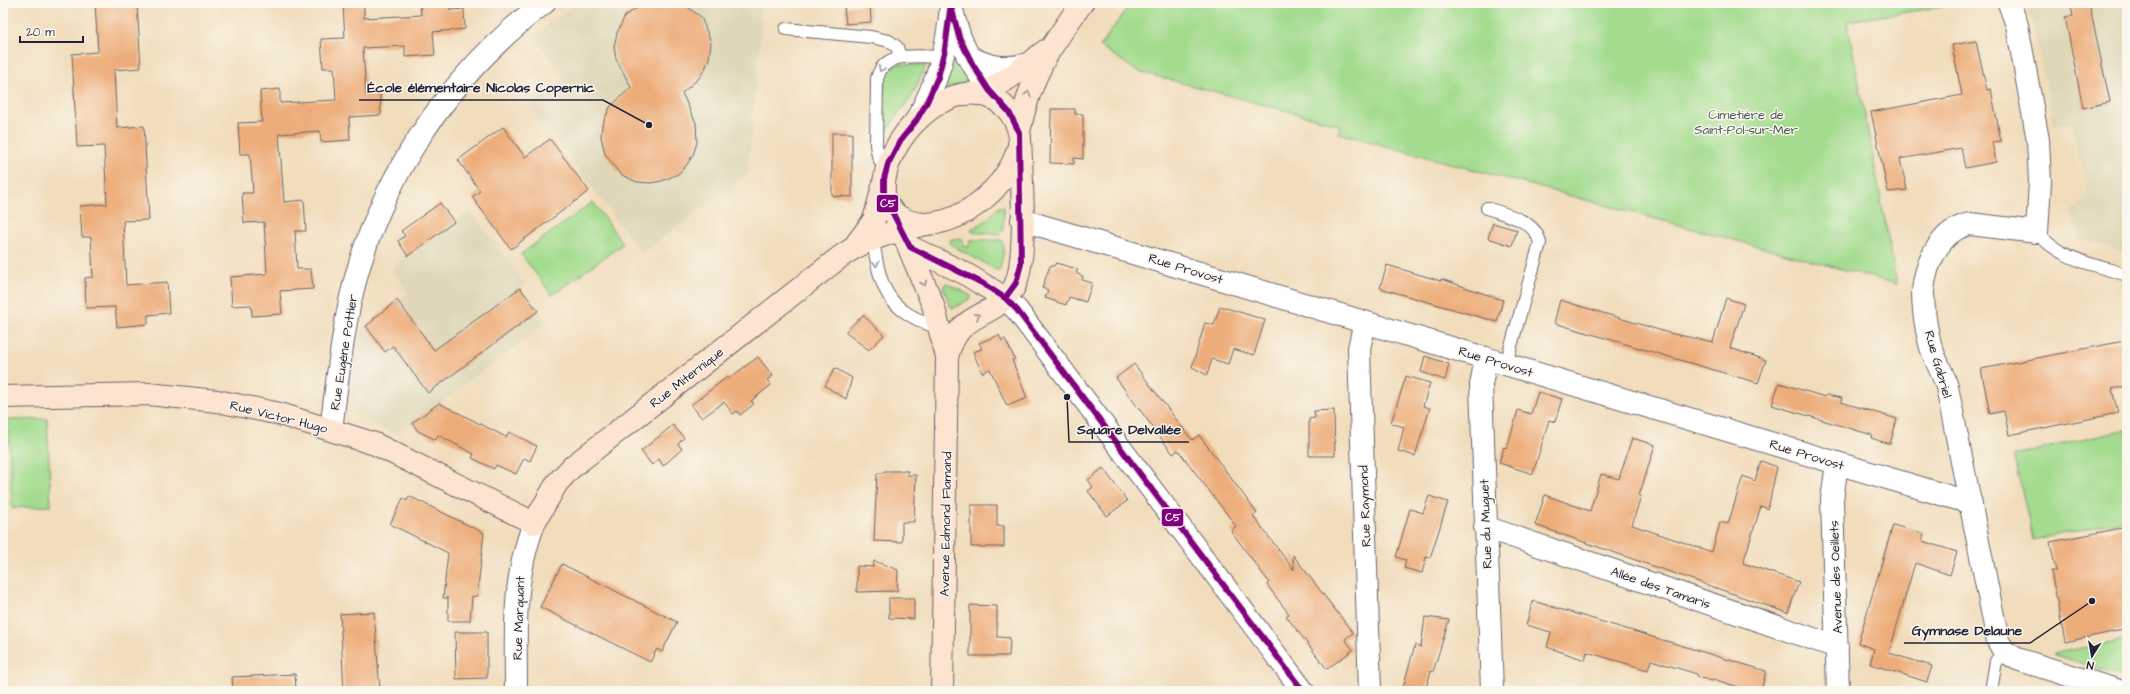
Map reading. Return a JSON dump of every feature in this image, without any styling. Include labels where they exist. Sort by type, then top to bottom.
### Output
[{"type":"street","name":"Rue Eugène Pottier","points":[[331,429],[341,349],[351,296],[365,248],[387,196],[418,139],[450,95],[501,40],[544,3]]},
{"type":"street","points":[[892,210],[907,221],[926,224],[938,223],[956,217],[988,194],[1012,163],[1018,148],[1031,86],[1050,46],[1082,3]]},
{"type":"street","points":[[2009,3],[2016,25],[2038,140],[2040,182],[2037,232]]},
{"type":"street","points":[[884,179],[886,201],[906,238],[949,330],[989,310],[1005,298],[1013,288],[1020,270],[1022,252],[1020,134],[1012,116],[990,96],[967,55],[957,31],[951,5]]},
{"type":"street","points":[[951,5],[943,58],[931,94],[916,121],[895,149],[884,179],[876,212],[866,237],[906,238],[1005,298],[1017,310],[1303,691]]},
{"type":"street","points":[[916,121],[928,110],[944,101],[965,95],[990,96],[1050,46]]},
{"type":"street","points":[[967,55],[982,63],[1001,68],[1029,64]]},
{"type":"street","name":"Rue Provost","points":[[1022,220],[1970,503]]},
{"type":"street","points":[[906,238],[926,224]]},
{"type":"street","name":"Rue Gabriel","points":[[2004,651],[1998,641],[1994,627],[1944,375],[1930,344],[1924,300],[1926,276],[1939,245],[1949,233],[1963,226],[1980,224],[2037,232]]},
{"type":"street","name":"Rue Miternique","points":[[534,523],[557,483],[576,463],[866,237]]},
{"type":"street","name":"Rue Raymond","points":[[1365,322],[1359,352],[1370,691]]},
{"type":"street","name":"Avenue Edmond Flamand","points":[[942,691],[947,357],[951,341],[949,330]]},
{"type":"street","name":"Rue du Muguet","points":[[1492,691],[1481,385],[1496,361]]},
{"type":"street","name":"Rue Victor Hugo","points":[[3,397],[128,393],[183,396],[262,409],[331,429],[374,444],[534,523]]},
{"type":"street","name":"Avenue des Oeillets","points":[[1837,463],[1832,500],[1838,691]]},
{"type":"street","name":"Rue Marquant","points":[[516,691],[517,590],[521,562],[534,523]]},
{"type":"street","name":"Allée des Tamaris","points":[[1486,527],[1837,647]]},
{"type":"street","points":[[2004,651],[2026,662],[2119,691]]},
{"type":"lane","points":[[786,29],[883,39],[897,47],[900,57]]},
{"type":"lane","points":[[884,179],[876,145],[877,78],[885,63],[900,57],[943,58]]},
{"type":"lane","points":[[1487,208],[1531,226],[1539,236],[1540,243],[1496,361]]},
{"type":"lane","points":[[2037,232],[2048,244],[2061,252],[2127,275]]},
{"type":"lane","points":[[866,237],[878,275],[890,299],[904,312],[949,330]]},
{"type":"lane","points":[[1991,691],[1996,661],[2004,651]]},
{"type":"shaded area","points":[[576,3],[759,3],[761,28],[748,173],[642,253],[529,105],[564,78],[537,42],[535,35]]},
{"type":"shaded area","points":[[2028,3],[2127,3],[2127,253],[2080,238],[2075,226],[2072,211],[2088,198],[2072,122],[2054,125]]},
{"type":"shaded area","points":[[470,210],[525,284],[520,288],[547,323],[397,435],[365,420],[356,412],[351,400],[350,391],[353,366],[361,328],[408,292],[391,269]]},
{"type":"green space","name":"Cimetière de Saint-Pol-sur-Mer","points":[[1131,3],[1968,3],[1847,21],[1897,284],[1338,133],[1340,125],[1137,71],[1100,46]]},
{"type":"green space","points":[[958,51],[973,79],[948,89],[944,85],[953,52]]},
{"type":"green space","points":[[898,64],[926,65],[911,98],[895,118],[883,137],[884,77],[886,71]]},
{"type":"green space","points":[[593,202],[623,244],[552,295],[521,254]]},
{"type":"green space","points":[[1004,206],[1003,231],[1000,234],[972,232],[971,229],[984,222],[999,207]]},
{"type":"green space","points":[[951,239],[963,239],[963,246],[969,247],[970,240],[1002,240],[1004,250],[1000,269],[996,270],[961,250],[950,243]]},
{"type":"green space","points":[[946,283],[970,295],[971,298],[954,308],[951,307],[943,287]]},
{"type":"green space","points":[[47,419],[51,506],[12,508],[8,420]]},
{"type":"green space","points":[[2127,430],[2127,520],[2033,540],[2014,455]]},
{"type":"green space","points":[[2127,639],[2127,678],[2053,654]]},
{"type":"building","points":[[95,3],[137,3],[141,68],[114,70],[117,128],[144,126],[149,220],[123,221],[126,285],[167,282],[169,313],[148,315],[148,324],[117,327],[115,307],[86,308],[85,278],[93,277],[91,237],[82,237],[80,206],[107,204],[104,146],[77,147],[72,54],[98,52]]},
{"type":"building","points":[[420,3],[450,3],[450,10],[464,9],[465,29],[433,32],[435,55],[405,57],[405,46],[363,48],[366,95],[380,94],[381,115],[349,117],[350,140],[321,142],[320,131],[279,134],[284,202],[304,200],[306,231],[295,231],[297,269],[311,269],[313,289],[280,291],[282,314],[252,316],[251,305],[232,306],[230,277],[267,274],[264,222],[244,223],[242,193],[253,193],[250,154],[240,154],[238,123],[262,122],[260,91],[280,89],[280,103],[336,100],[334,68],[323,68],[321,39],[345,38],[343,6],[364,5],[364,18],[421,15]]},
{"type":"building","points":[[644,3],[682,3],[701,17],[711,42],[709,59],[705,69],[699,78],[682,93],[696,123],[697,142],[693,155],[686,166],[678,174],[662,181],[650,183],[637,182],[620,174],[605,154],[601,137],[602,125],[610,107],[631,87],[616,59],[614,47],[617,33],[625,16]]},
{"type":"building","points":[[2070,3],[2089,3],[2110,102],[2083,108],[2065,17],[2073,16]]},
{"type":"building","points":[[870,4],[871,22],[846,24],[844,7]]},
{"type":"building","points":[[1976,41],[1987,90],[1991,89],[2001,141],[1992,142],[1996,162],[1965,168],[1961,148],[1900,159],[1907,190],[1888,192],[1871,112],[1962,95],[1952,45]]},
{"type":"building","points":[[1051,109],[1075,109],[1075,114],[1083,114],[1083,159],[1074,158],[1074,164],[1050,163]]},
{"type":"building","points":[[503,127],[525,157],[550,139],[589,191],[511,249],[472,197],[480,191],[458,160]]},
{"type":"building","points":[[832,133],[852,133],[852,197],[832,196]]},
{"type":"building","points":[[440,203],[454,222],[408,256],[398,241],[405,236],[401,231]]},
{"type":"building","points":[[1493,223],[1517,230],[1512,246],[1488,238]]},
{"type":"building","points":[[1056,263],[1077,269],[1077,274],[1083,276],[1082,280],[1092,283],[1086,302],[1069,297],[1066,305],[1045,298],[1048,290],[1042,288],[1050,266],[1054,266]]},
{"type":"building","points":[[1387,265],[1441,281],[1441,279],[1503,300],[1497,322],[1380,288]]},
{"type":"building","points":[[520,288],[538,311],[428,393],[393,346],[385,352],[366,326],[397,300],[434,350]]},
{"type":"building","points":[[1726,298],[1744,304],[1730,348],[1766,360],[1758,383],[1554,323],[1560,300],[1669,333],[1713,342]]},
{"type":"building","points":[[1220,306],[1265,320],[1254,355],[1233,349],[1228,364],[1212,359],[1207,375],[1192,367],[1205,323],[1214,325]]},
{"type":"building","points":[[863,315],[884,335],[869,350],[845,332]]},
{"type":"building","points":[[999,335],[1002,341],[1005,339],[1015,359],[1012,360],[1027,398],[1007,406],[990,369],[982,373],[973,352],[982,349],[979,343]]},
{"type":"building","points":[[2124,341],[2127,357],[2127,386],[2112,389],[2118,413],[2009,435],[2004,411],[1990,414],[1981,369]]},
{"type":"building","points":[[1425,356],[1449,364],[1445,380],[1421,372]]},
{"type":"building","points":[[758,357],[773,376],[767,380],[771,385],[751,401],[754,404],[740,415],[737,411],[733,414],[724,402],[702,418],[691,405],[727,377],[728,379]]},
{"type":"building","points":[[1134,364],[1192,440],[1199,435],[1257,513],[1253,516],[1294,570],[1293,555],[1353,633],[1345,639],[1353,650],[1327,669],[1286,616],[1289,614],[1267,585],[1269,582],[1231,531],[1236,526],[1178,450],[1173,454],[1116,378]]},
{"type":"building","points":[[835,368],[852,378],[846,399],[825,386]]},
{"type":"building","points":[[1406,376],[1430,383],[1423,406],[1430,408],[1415,456],[1398,451],[1404,427],[1391,423]]},
{"type":"building","points":[[1779,383],[1825,397],[1826,395],[1842,398],[1841,402],[1897,419],[1890,444],[1871,438],[1872,435],[1772,405]]},
{"type":"building","points":[[1538,392],[1562,399],[1555,422],[1549,420],[1533,474],[1499,463],[1504,447],[1507,448],[1518,410],[1531,414]]},
{"type":"building","points":[[439,403],[506,437],[509,432],[537,446],[530,461],[524,458],[516,474],[496,465],[494,469],[472,458],[474,454],[438,435],[436,440],[418,431],[412,423]]},
{"type":"building","points":[[1334,410],[1335,456],[1309,456],[1309,419],[1315,418],[1314,411]]},
{"type":"building","points":[[673,425],[684,438],[678,444],[682,449],[663,466],[659,459],[652,465],[641,451]]},
{"type":"building","points":[[1632,438],[1655,445],[1639,496],[1641,496],[1632,525],[1712,552],[1720,522],[1728,524],[1743,476],[1755,481],[1761,461],[1777,467],[1768,509],[1761,506],[1743,563],[1799,582],[1788,613],[1535,525],[1545,495],[1590,511],[1601,474],[1619,479]]},
{"type":"building","points":[[1103,468],[1127,501],[1107,516],[1088,491],[1093,487],[1088,480]]},
{"type":"building","points":[[884,471],[908,471],[907,475],[916,475],[914,522],[902,522],[902,542],[874,541],[877,473],[884,473]]},
{"type":"building","points":[[409,496],[484,533],[477,597],[472,596],[470,621],[448,621],[448,598],[443,598],[448,553],[390,524],[403,498],[407,501]]},
{"type":"building","points":[[1429,496],[1448,502],[1430,558],[1426,557],[1422,573],[1404,568],[1406,560],[1396,557],[1410,509],[1423,513]]},
{"type":"building","points":[[971,505],[997,505],[997,526],[1004,526],[1004,547],[971,547]]},
{"type":"building","points":[[1893,525],[1924,534],[1922,541],[1957,552],[1950,575],[1915,563],[1889,653],[1932,666],[1927,682],[1870,664],[1874,649],[1858,643]]},
{"type":"building","points":[[2127,527],[2127,629],[2065,642],[2051,571],[2056,571],[2050,542]]},
{"type":"building","points":[[874,561],[898,570],[897,591],[857,592],[857,566],[873,567]]},
{"type":"building","points":[[562,564],[677,622],[662,652],[657,649],[650,662],[540,607]]},
{"type":"building","points":[[889,598],[914,598],[914,619],[889,618]]},
{"type":"building","points":[[1533,601],[1766,671],[1761,691],[1751,691],[1713,679],[1712,681],[1697,677],[1697,674],[1651,660],[1648,670],[1587,652],[1585,660],[1547,647],[1551,632],[1526,625]]},
{"type":"building","points":[[970,605],[997,606],[997,637],[1010,638],[1009,656],[970,656]]},
{"type":"building","points":[[374,612],[380,691],[344,691],[340,614]]},
{"type":"building","points":[[1425,617],[1449,620],[1433,672],[1431,671],[1425,691],[1402,691],[1415,645],[1421,647]]},
{"type":"building","points":[[455,632],[487,632],[487,678],[456,679]]},
{"type":"building","points":[[295,674],[296,691],[233,691],[232,677]]},
{"type":"transit line","name":"C5","points":[[951,3],[945,49],[938,77],[926,104],[916,121],[900,141],[888,164],[884,179],[884,196],[910,247],[982,283],[1005,298],[1017,310],[1303,691]]},
{"type":"transit line","name":"C5","points":[[951,6],[959,37],[973,65],[989,90],[1009,112],[1019,132],[1021,264],[1016,283],[1005,298]]},
{"type":"place","name":"École élémentaire Nicolas Copernic","points":[[649,125]]},
{"type":"place","name":"Square Delvallée","points":[[1067,397]]},
{"type":"place","name":"Gymnase Delaune","points":[[2092,601]]}]
